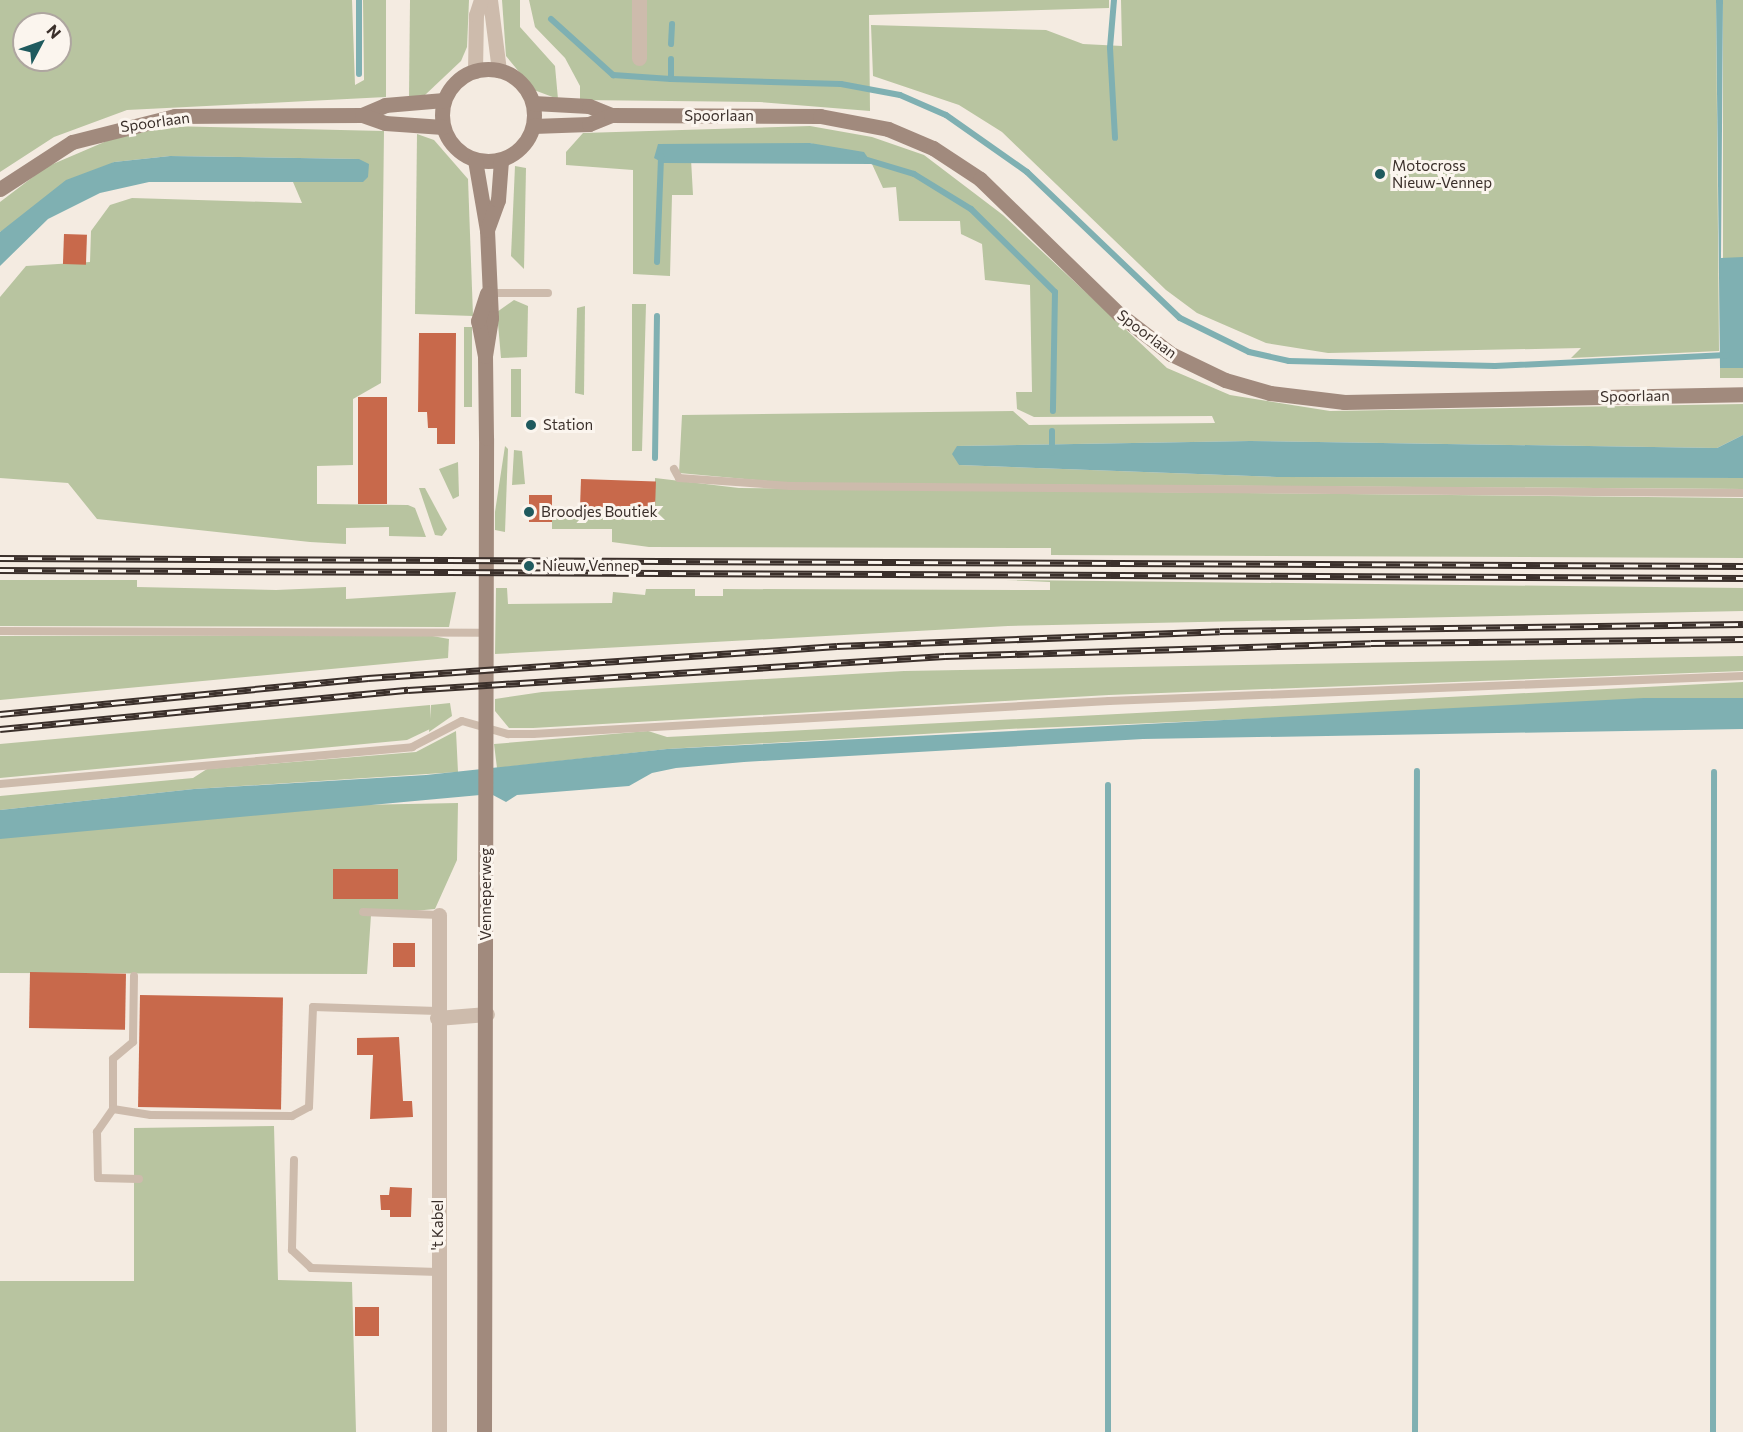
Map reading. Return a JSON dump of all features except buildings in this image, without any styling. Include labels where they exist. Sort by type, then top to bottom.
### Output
[{"type":"main road","points":[[499,70],[520,82],[533,103],[533,126],[527,141],[501,160],[475,160],[450,142],[443,127],[444,100],[456,82],[475,71],[499,70]]},
{"type":"main road","name":"Spoorlaan","points":[[362,115],[385,105],[444,100]]},
{"type":"main road","name":"Spoorlaan","points":[[533,103],[589,106],[611,116]]},
{"type":"main road","name":"Spoorlaan","points":[[0,189],[72,142],[123,125],[175,116],[362,115],[385,123],[443,127]]},
{"type":"main road","name":"Spoorlaan","points":[[533,126],[589,124],[611,116],[820,116],[867,123],[912,138],[988,186],[1147,337],[1196,368],[1247,387],[1344,402],[1743,394]]},
{"type":"main road","name":"Venneperweg","points":[[475,160],[487,230],[486,292],[478,321],[485,356],[487,1014],[484,1432]]},
{"type":"main road","name":"Venneperweg","points":[[487,230],[498,200],[501,160]]},
{"type":"street","points":[[475,71],[476,15],[482,0]]},
{"type":"street","points":[[490,0],[499,70]]},
{"type":"street","points":[[639,0],[639,58]]},
{"type":"street","name":"'t Kabel","points":[[439,1432],[437,1015],[440,915]]},
{"type":"street","points":[[437,1015],[487,1014]]},
{"type":"lane","points":[[486,292],[548,292]]},
{"type":"lane","points":[[674,469],[679,478],[790,486],[1743,493]]},
{"type":"lane","points":[[0,631],[486,633]]},
{"type":"lane","points":[[0,784],[412,747],[462,721],[486,736],[1121,700],[1743,676]]},
{"type":"lane","points":[[363,912],[440,915]]},
{"type":"lane","points":[[134,976],[133,1042],[113,1059],[113,1109],[97,1132],[98,1178],[139,1179]]},
{"type":"lane","points":[[113,1109],[151,1114],[292,1116],[309,1107],[313,1008],[437,1015]]},
{"type":"lane","points":[[294,1160],[292,1250],[311,1268],[438,1272]]},
{"type":"green space","points":[[0,0],[352,0],[355,85],[364,80],[363,0],[386,0],[386,97],[127,110],[54,137],[0,172]]},
{"type":"green space","points":[[410,0],[469,0],[467,47],[461,61],[425,95],[409,97]]},
{"type":"green space","points":[[502,0],[520,0],[520,27],[555,66],[558,99],[534,90],[506,56]]},
{"type":"green space","points":[[529,0],[1109,0],[1109,8],[869,15],[870,111],[760,102],[580,100],[580,86],[565,58],[535,27]]},
{"type":"green space","name":"Motocross Nieuw-Vennep","points":[[1121,0],[1716,0],[1719,351],[1571,358],[1581,348],[1328,353],[1266,343],[1197,313],[1166,290],[1002,132],[959,105],[873,76],[871,25],[1046,30],[1083,44],[1122,46]]},
{"type":"green space","points":[[1723,0],[1743,0],[1743,258],[1723,258]]},
{"type":"green space","points":[[165,126],[384,131],[381,383],[353,399],[353,465],[317,466],[317,504],[408,505],[415,508],[426,537],[389,536],[389,527],[346,528],[346,544],[97,519],[68,483],[0,478],[0,297],[26,266],[90,262],[91,231],[110,205],[132,198],[302,203],[293,182],[363,182],[359,159],[170,156],[114,162],[0,232],[0,202],[46,167],[116,137]]},
{"type":"green space","points":[[810,126],[872,137],[924,155],[1003,215],[1167,368],[1230,395],[1330,411],[1743,404],[1743,435],[1717,448],[1250,441],[957,446],[959,465],[1277,477],[1743,478],[1743,489],[790,483],[679,473],[682,415],[1013,411],[1029,425],[1215,423],[1212,416],[1034,417],[1017,409],[1016,392],[1032,392],[1030,285],[985,280],[982,244],[961,234],[960,221],[899,221],[896,187],[883,188],[872,164],[810,143],[691,159],[693,195],[672,195],[670,276],[633,274],[633,170],[566,165],[566,152],[583,133]]},
{"type":"green space","points":[[417,134],[434,140],[468,179],[473,316],[415,314]]},
{"type":"green space","points":[[515,166],[526,168],[524,269],[511,256]]},
{"type":"green space","points":[[514,300],[528,306],[527,357],[501,358],[497,312]]},
{"type":"green space","points":[[632,304],[646,304],[642,451],[632,451]]},
{"type":"green space","points":[[585,306],[584,395],[575,393],[577,308]]},
{"type":"green space","points":[[464,327],[472,327],[472,407],[464,407]]},
{"type":"green space","points":[[1720,368],[1743,368],[1743,378],[1720,378]]},
{"type":"green space","points":[[511,369],[521,369],[521,417],[511,417]]},
{"type":"green space","points":[[505,446],[508,449],[505,532],[495,530],[495,512]]},
{"type":"green space","points":[[514,450],[522,451],[525,484],[512,485]]},
{"type":"green space","points":[[458,462],[459,496],[453,499],[439,469]]},
{"type":"green space","points":[[655,478],[739,488],[1743,498],[1743,558],[1051,555],[1051,548],[649,547],[612,542],[612,529],[552,529],[552,510],[655,515]]},
{"type":"green space","points":[[419,488],[425,488],[447,529],[442,536],[435,535]]},
{"type":"green space","points":[[0,580],[137,580],[137,587],[276,590],[346,587],[346,599],[456,592],[449,627],[0,626]]},
{"type":"green space","points":[[1006,580],[1743,588],[1743,611],[1008,626],[495,654],[496,588],[507,588],[508,604],[612,603],[613,592],[645,595],[646,589],[695,589],[695,596],[723,596],[723,589],[1050,590],[1050,582]]},
{"type":"green space","points":[[427,635],[449,639],[448,658],[0,700],[0,636]]},
{"type":"green space","points":[[1743,656],[1743,671],[1109,695],[533,728],[509,728],[495,711],[495,699],[542,692],[904,671]]},
{"type":"green space","points":[[1743,682],[1743,698],[1009,729],[667,749],[497,768],[494,744],[648,731],[667,737]]},
{"type":"green space","points":[[450,703],[452,716],[429,732],[431,705]]},
{"type":"green space","points":[[430,705],[430,729],[407,740],[0,778],[0,744]]},
{"type":"green space","points":[[456,731],[458,772],[194,789],[0,810],[0,796],[193,778],[207,769],[416,752]]},
{"type":"green space","points":[[458,803],[457,860],[435,909],[371,915],[367,974],[0,973],[0,830],[255,807]]},
{"type":"green space","points":[[274,1126],[278,1280],[352,1282],[356,1432],[0,1432],[0,1281],[134,1281],[134,1128]]},
{"type":"water","points":[[1716,0],[1723,0],[1721,258],[1743,257],[1743,368],[1720,368]]},
{"type":"water","points":[[810,143],[864,152],[872,164],[663,163],[654,158],[658,144]]},
{"type":"water","points":[[170,156],[359,159],[369,164],[368,177],[363,182],[149,182],[100,193],[48,219],[0,266],[0,232],[66,180],[114,162]]},
{"type":"water","points":[[1743,435],[1743,478],[1277,477],[959,465],[952,454],[957,446],[1250,441],[1717,448]]},
{"type":"water","points":[[1644,698],[1743,698],[1743,729],[1143,739],[744,762],[676,768],[652,773],[629,786],[517,795],[506,802],[491,794],[0,839],[0,810],[194,789],[426,775],[667,749]]},
{"type":"waterway","points":[[359,0],[359,74]]},
{"type":"waterway","points":[[1114,0],[1110,48],[1115,138]]},
{"type":"waterway","points":[[551,19],[613,75],[671,79],[671,59]]},
{"type":"waterway","points":[[671,44],[672,24]]},
{"type":"waterway","points":[[671,79],[841,84],[900,95],[946,115],[1027,172],[1180,318],[1249,352],[1289,361],[1495,366],[1727,355]]},
{"type":"waterway","points":[[657,262],[661,156]]},
{"type":"waterway","points":[[861,158],[914,174],[971,209],[1055,292],[1053,411]]},
{"type":"waterway","points":[[655,458],[657,316]]},
{"type":"waterway","points":[[1052,431],[1052,453]]},
{"type":"waterway","points":[[1415,1432],[1417,771]]},
{"type":"waterway","points":[[1713,1432],[1714,772]]},
{"type":"waterway","points":[[1108,785],[1108,1432]]},
{"type":"railway","points":[[0,558],[1743,566]]},
{"type":"railway","points":[[0,570],[1743,578]]},
{"type":"railway","points":[[0,714],[368,678],[837,646],[1220,631],[1743,624]]},
{"type":"railway","points":[[0,729],[408,690],[945,656],[1371,643],[1743,639]]},
{"type":"place","name":"Motocross Nieuw-Vennep","points":[[1380,174]]},
{"type":"place","name":"Station","points":[[531,425]]},
{"type":"place","name":"Broodjes Boutiek","points":[[529,512]]},
{"type":"place","name":"Nieuw Vennep","points":[[529,566]]}]
